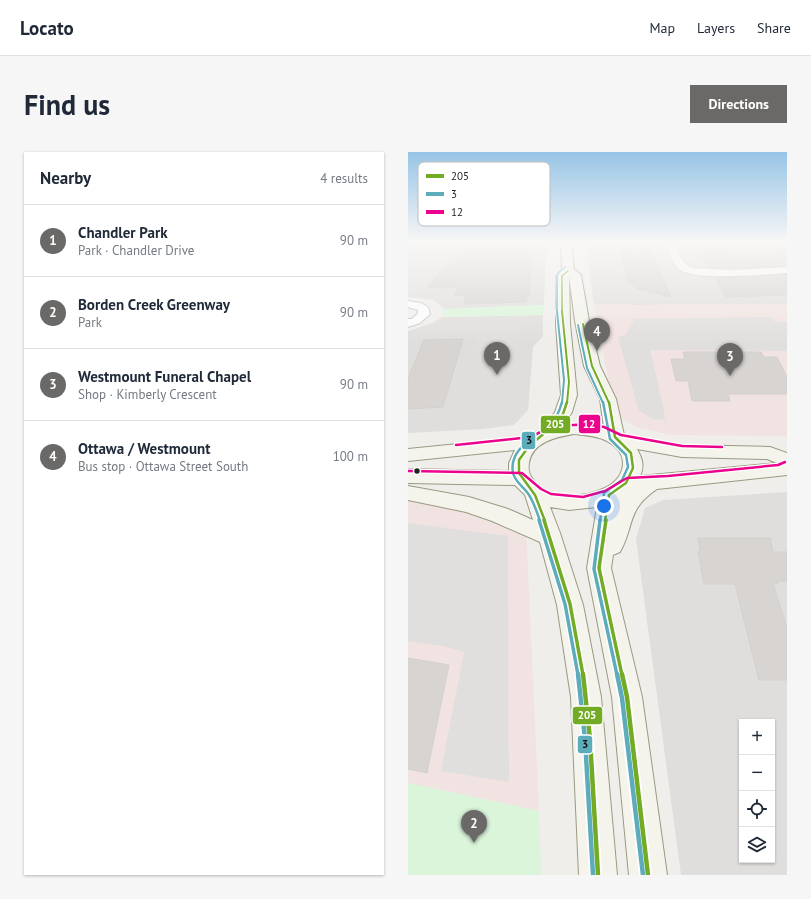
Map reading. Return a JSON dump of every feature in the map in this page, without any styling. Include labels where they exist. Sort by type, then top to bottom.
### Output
[{"type":"main road","points":[[562,276],[563,324],[569,395],[557,423],[524,450],[518,468],[550,537],[570,605],[586,697],[598,875]]},
{"type":"main road","points":[[575,276],[582,321],[592,366],[608,399],[617,439],[631,453],[634,468],[617,489],[599,568],[627,697],[648,875]]},
{"type":"main road","points":[[408,455],[539,438],[560,431],[574,429],[602,432],[617,439],[682,451],[770,453],[787,460]]},
{"type":"main road","points":[[408,476],[527,485],[554,500],[578,503],[594,500],[617,489],[652,483],[780,470],[787,466]]},
{"type":"main road","points":[[599,568],[614,541],[622,514],[632,499],[642,489],[652,483]]},
{"type":"main road","points":[[408,494],[469,505],[500,515],[550,537]]},
{"type":"street","points":[[408,304],[417,305],[424,309],[424,314],[416,321],[408,324]]},
{"type":"shaded area","points":[[408,276],[545,276],[544,305],[445,309],[433,300],[408,297]]},
{"type":"shaded area","points":[[408,276],[427,276],[411,294],[408,294]]},
{"type":"shaded area","points":[[590,276],[787,276],[787,304],[594,304]]},
{"type":"shaded area","points":[[594,304],[787,304],[787,436],[672,435],[639,428],[615,415]]},
{"type":"shaded area","points":[[543,315],[543,336],[533,347],[528,410],[514,425],[483,429],[408,433],[408,331],[433,323],[442,317]]},
{"type":"shaded area","points":[[772,317],[775,322],[787,322],[787,351],[650,350],[665,420],[653,419],[639,411],[618,337],[625,335],[633,323],[633,319]]},
{"type":"shaded area","points":[[516,325],[511,351],[473,351],[477,334],[426,335],[429,327]]},
{"type":"shaded area","points":[[787,492],[787,875],[681,875],[636,539],[645,508],[663,500]]},
{"type":"shaded area","points":[[408,495],[526,526],[539,811],[408,783]]},
{"type":"shaded area","points":[[408,523],[508,536],[509,782],[441,771],[464,652],[443,646],[408,641]]},
{"type":"green space","points":[[544,305],[543,315],[442,317],[445,309]]},
{"type":"green space","points":[[408,783],[539,811],[541,875],[408,875]]},
{"type":"building","points":[[437,276],[531,276],[529,297],[526,297],[526,302],[464,304],[466,295],[455,296],[457,288],[427,287]]},
{"type":"building","points":[[626,276],[662,276],[671,297],[638,289],[627,281]]},
{"type":"building","points":[[787,276],[787,295],[726,297],[715,278]]},
{"type":"building","points":[[463,339],[443,407],[408,409],[408,378],[424,340]]},
{"type":"building","points":[[683,352],[761,352],[764,357],[777,357],[787,377],[787,394],[728,394],[730,401],[692,401],[688,381],[676,381],[671,359],[685,359]]},
{"type":"building","points":[[698,538],[770,538],[773,552],[787,552],[787,581],[777,581],[778,584],[773,584],[787,628],[787,680],[759,680],[735,584],[704,584],[698,551],[700,551]]},
{"type":"building","points":[[408,658],[449,665],[427,773],[408,769]]},
{"type":"transit line","name":"3","points":[[557,276],[558,324],[564,380],[562,402],[559,412],[554,420],[524,444],[518,451],[514,459],[513,473],[529,495],[537,512],[565,604],[572,637],[582,705],[593,875]]},
{"type":"transit line","name":"205","points":[[562,276],[563,324],[569,382],[566,404],[563,414],[558,422],[523,452],[519,460],[518,469],[520,476],[533,491],[540,506],[565,584],[577,637],[587,705],[598,875]]},
{"type":"transit line","name":"205","points":[[583,324],[592,366],[608,399],[615,437],[631,453],[633,468],[626,483],[609,495],[599,568],[627,697],[648,875]]},
{"type":"transit line","name":"3","points":[[578,325],[587,368],[603,401],[610,439],[626,455],[628,467],[622,480],[604,493],[594,569],[622,698],[643,875]]},
{"type":"transit line","name":"12","points":[[456,445],[531,437],[544,430],[558,426],[589,424],[604,427],[621,435],[682,446],[722,447]]},
{"type":"transit line","name":"12","points":[[408,471],[522,473],[541,489],[551,494],[583,497],[605,491],[627,478],[668,476],[778,465],[785,462]]},
{"type":"place","name":"Ottawa / Westmount","points":[[597,351]]},
{"type":"place","name":"Chandler Park","points":[[497,375]]},
{"type":"place","name":"Westmount Funeral Chapel","points":[[730,376]]},
{"type":"place","name":"Borden Creek Greenway","points":[[474,843]]}]
